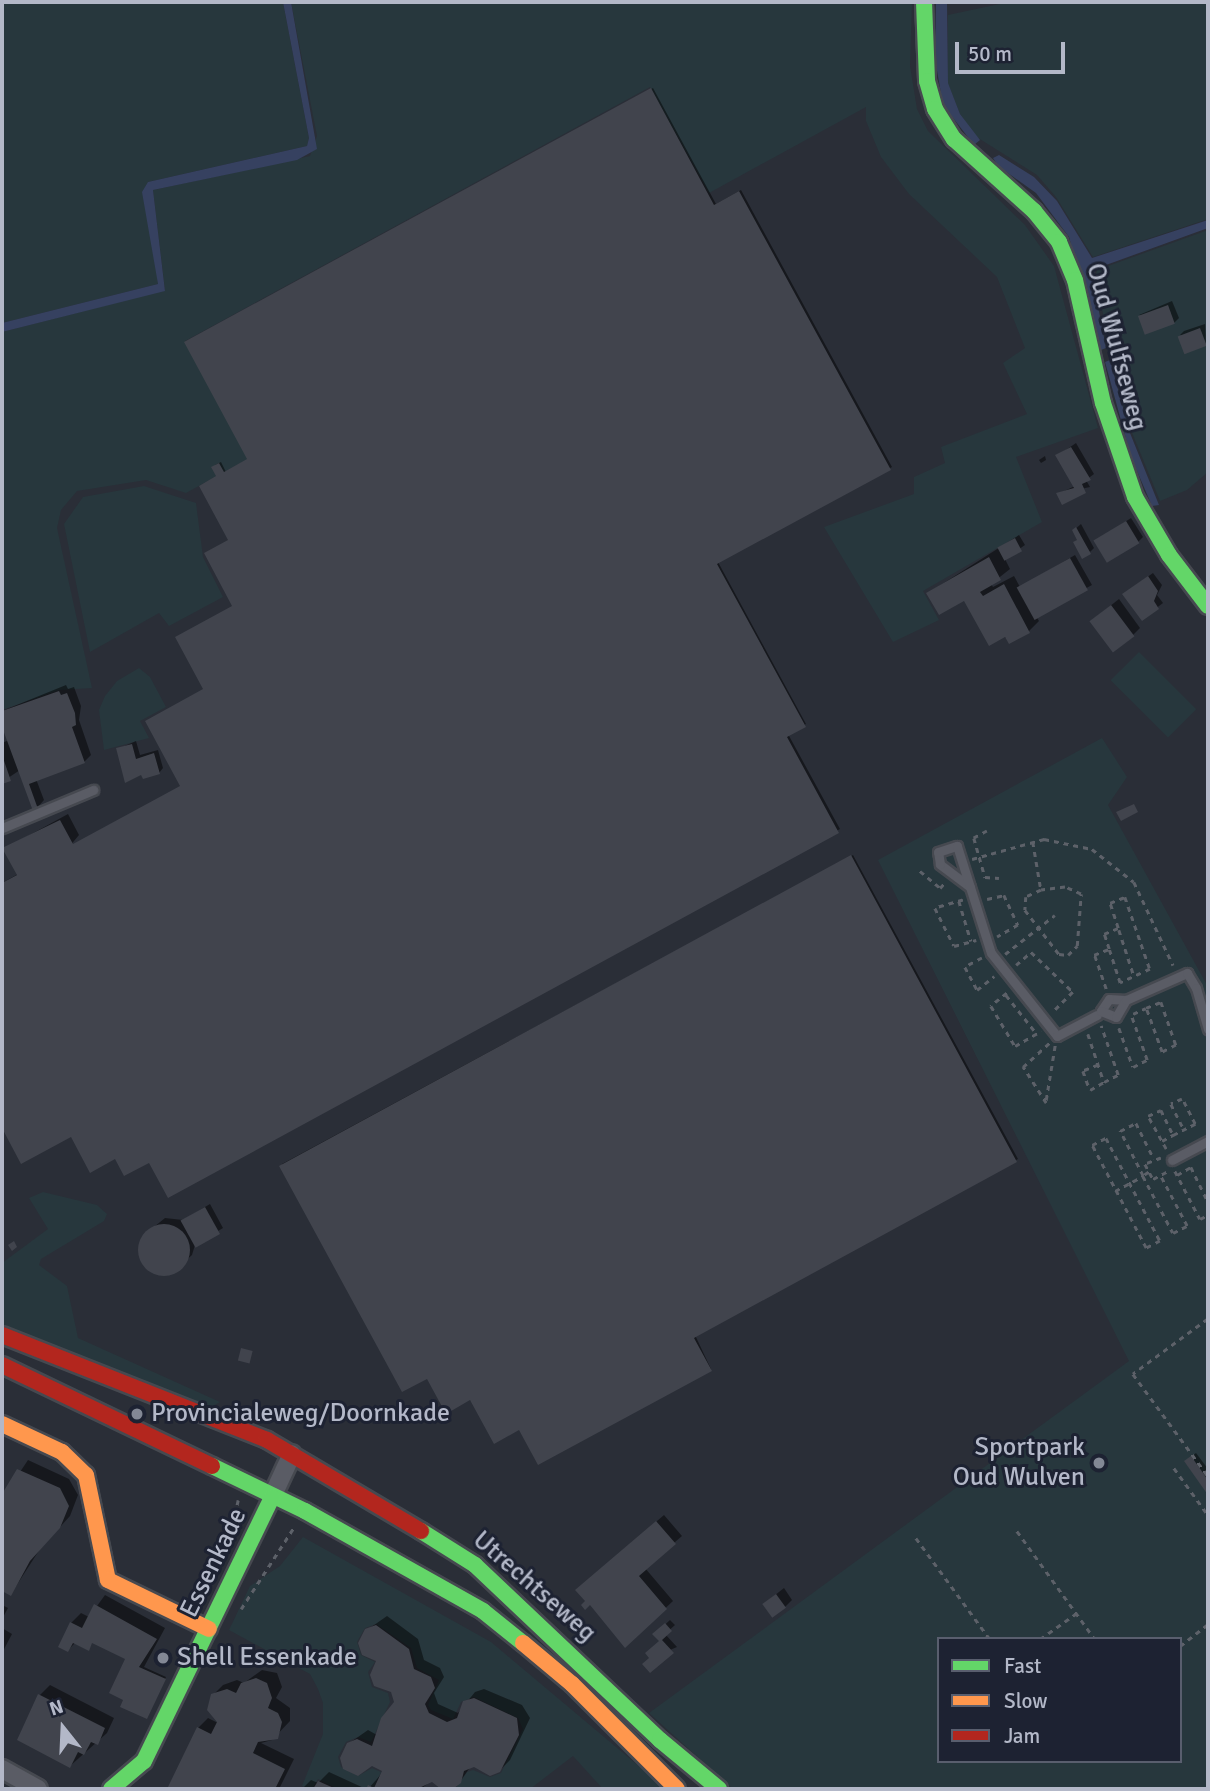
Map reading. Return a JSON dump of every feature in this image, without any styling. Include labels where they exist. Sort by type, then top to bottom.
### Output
[{"type":"street","name":"Oud Wulfseweg","points":[[924,2],[926,81],[935,109],[954,139],[1034,211],[1059,242],[1075,281],[1103,403],[1135,497],[1170,555],[1208,606]]},
{"type":"street","name":"Utrechtseweg","points":[[2,1335],[225,1420],[292,1454],[475,1565],[719,1789]]},
{"type":"street","name":"Utrechtseweg","points":[[2,1365],[304,1511],[483,1612],[572,1684],[677,1789]]},
{"type":"street","points":[[2,1423],[62,1452],[86,1475],[108,1580],[209,1629]]},
{"type":"street","points":[[272,1497],[292,1454]]},
{"type":"street","name":"Essenkade","points":[[111,1789],[144,1761],[236,1577],[272,1497]]},
{"type":"street","points":[[2,1769],[38,1789]]},
{"type":"lane","points":[[2,828],[93,790]]},
{"type":"lane","points":[[970,887],[940,864],[938,852],[957,846],[963,862],[985,940],[998,965],[1057,1036],[1097,1014]]},
{"type":"lane","points":[[1126,1000],[1108,994],[1101,1011],[1116,1019],[1126,1000],[1178,974],[1191,977],[1208,1030]]},
{"type":"lane","points":[[1172,1160],[1208,1142]]},
{"type":"path","points":[[987,831],[974,838],[985,877],[999,878]]},
{"type":"path","points":[[963,862],[1033,842],[1066,841],[1110,859],[1134,882],[1178,974]]},
{"type":"path","points":[[1033,842],[1041,890]]},
{"type":"path","points":[[920,871],[940,888],[951,875]]},
{"type":"path","points":[[1065,887],[1081,894],[1074,951],[1059,954],[1038,929],[1023,902],[1041,890],[1065,887]]},
{"type":"path","points":[[1004,895],[1018,925],[985,940],[954,946],[935,908],[973,900],[1004,895]]},
{"type":"path","points":[[1109,949],[1094,955],[1108,994],[1120,983],[1150,969],[1125,897],[1110,903],[1134,976]]},
{"type":"path","points":[[959,901],[971,942]]},
{"type":"path","points":[[1015,986],[991,1006],[1015,1046],[1037,1034],[1073,992],[1031,952],[998,965],[965,967],[977,990],[998,965],[1055,915]]},
{"type":"path","points":[[1116,1019],[1133,1067],[1147,1060],[1104,934],[1118,928]]},
{"type":"path","points":[[1005,995],[1037,1034]]},
{"type":"path","points":[[1104,1082],[1087,1034],[1116,1019],[1161,1002],[1176,1045],[1162,1052],[1146,1008]]},
{"type":"path","points":[[1098,1065],[1083,1071],[1090,1090],[1118,1075],[1101,1028]]},
{"type":"path","points":[[1057,1036],[1055,1049],[1046,1103],[1023,1067],[1057,1036]]},
{"type":"path","points":[[1162,1141],[1195,1124],[1182,1099],[1171,1104],[1184,1129]]},
{"type":"path","points":[[1172,1160],[1148,1116],[1161,1110],[1173,1135]]},
{"type":"path","points":[[1154,1159],[1136,1123],[1120,1131],[1173,1233],[1187,1226],[1160,1175]]},
{"type":"path","points":[[1106,1138],[1129,1183],[1160,1241],[1146,1248],[1092,1146],[1106,1138]]},
{"type":"path","points":[[1160,1156],[1168,1171],[1153,1179],[1149,1172],[1145,1164],[1160,1156]]},
{"type":"path","points":[[1208,1202],[1191,1167],[1177,1175],[1200,1219],[1208,1215]]},
{"type":"path","points":[[1115,1191],[1149,1172]]},
{"type":"path","points":[[1208,1319],[1133,1374],[1208,1476]]},
{"type":"path","points":[[1174,1468],[1208,1515]]},
{"type":"path","points":[[236,1577],[227,1541],[232,1511],[246,1484]]},
{"type":"path","points":[[237,1614],[304,1511]]},
{"type":"path","points":[[1017,1531],[1095,1637]]},
{"type":"path","points":[[916,1538],[989,1637]]},
{"type":"path","points":[[1043,1637],[1077,1613]]},
{"type":"path","points":[[1182,1644],[1208,1625]]},
{"type":"shaded area","points":[[2,2],[283,2],[309,138],[307,146],[148,182],[158,284],[2,323]]},
{"type":"shaded area","points":[[291,2],[912,2],[910,66],[917,109],[928,131],[1025,225],[1054,266],[1098,428],[1016,457],[1042,522],[923,591],[939,620],[893,642],[824,527],[914,494],[914,477],[945,463],[941,447],[1027,414],[1003,363],[1025,348],[997,277],[909,194],[881,157],[866,121],[866,107],[709,193],[650,87],[185,341],[248,459],[186,493],[146,480],[77,491],[61,510],[57,528],[92,688],[59,690],[2,710],[2,332],[165,290],[153,190],[310,156],[317,136]]},
{"type":"shaded area","points":[[1009,2],[1208,2],[1208,219],[1093,257],[1056,197],[1037,175],[975,136],[960,114],[948,84],[948,15]]},
{"type":"shaded area","points":[[1208,230],[1208,472],[1187,490],[1160,501],[1126,418],[1095,277],[1097,270]]},
{"type":"shaded area","points":[[144,486],[196,503],[203,557],[223,597],[169,626],[159,613],[90,652],[64,524],[83,497]]},
{"type":"shaded area","points":[[1139,652],[1196,709],[1168,738],[1111,680]]},
{"type":"shaded area","points":[[139,668],[150,677],[166,707],[140,721],[149,738],[104,750],[99,710],[105,696],[117,681]]},
{"type":"shaded area","points":[[1102,738],[1127,777],[1108,805],[1208,987],[1208,1789],[733,1789],[649,1713],[1129,1361],[878,860]]},
{"type":"shaded area","points":[[43,1192],[97,1205],[107,1214],[104,1221],[41,1259],[39,1265],[67,1286],[78,1338],[220,1402],[211,1407],[2,1326],[2,1263],[48,1229],[29,1198]]},
{"type":"shaded area","points":[[303,1537],[491,1642],[666,1789],[603,1789],[573,1756],[530,1789],[455,1789],[467,1772],[473,1770],[490,1777],[501,1773],[523,1729],[518,1718],[474,1697],[461,1702],[453,1719],[431,1710],[428,1705],[439,1680],[417,1668],[411,1648],[376,1624],[365,1628],[357,1642],[361,1655],[375,1662],[368,1672],[372,1687],[388,1693],[390,1702],[371,1742],[358,1737],[346,1742],[338,1757],[341,1767],[358,1776],[372,1768],[381,1772],[374,1787],[338,1789],[318,1779],[312,1789],[302,1786],[323,1734],[323,1703],[318,1689],[310,1674],[229,1630],[250,1586],[280,1566]]},
{"type":"water","points":[[283,2],[291,2],[317,149],[297,160],[153,190],[165,291],[2,332],[2,323],[158,284],[142,192],[148,182],[307,146],[309,138]]},
{"type":"water","points":[[936,2],[947,2],[948,83],[960,114],[980,140],[974,145],[943,105],[935,59]]},
{"type":"water","points":[[999,155],[1034,177],[1057,201],[1092,258],[1208,220],[1208,228],[1095,269],[1093,280],[1106,348],[1101,350],[1069,237],[1036,193],[998,166],[993,158]]},
{"type":"water","points":[[1110,360],[1130,433],[1159,505],[1152,506],[1131,457],[1105,362]]},
{"type":"building","points":[[651,88],[714,205],[739,191],[891,470],[717,564],[806,727],[787,737],[839,833],[168,1198],[149,1163],[124,1176],[115,1159],[90,1173],[71,1137],[21,1164],[2,1128],[2,883],[17,875],[2,848],[60,820],[73,844],[180,786],[145,721],[203,689],[175,637],[232,606],[204,553],[228,540],[199,486],[216,476],[211,467],[219,463],[224,472],[247,459],[184,342]]},
{"type":"building","points":[[1168,305],[1175,324],[1145,335],[1138,316]]},
{"type":"building","points":[[1200,328],[1207,346],[1184,354],[1178,337]]},
{"type":"building","points":[[1071,447],[1091,480],[1082,484],[1086,493],[1062,505],[1056,493],[1074,488],[1055,455]]},
{"type":"building","points":[[1126,521],[1139,543],[1107,563],[1093,541]]},
{"type":"building","points":[[1076,527],[1091,554],[1082,559],[1073,542],[1077,540],[1072,530]]},
{"type":"building","points":[[1015,538],[1022,551],[1004,561],[997,547]]},
{"type":"building","points":[[989,557],[1001,580],[980,592],[983,596],[1004,584],[1030,633],[1009,644],[1005,637],[989,646],[964,601],[939,615],[926,593]]},
{"type":"building","points":[[1070,558],[1088,590],[1035,620],[1017,588]]},
{"type":"building","points":[[1148,576],[1158,591],[1154,601],[1159,609],[1142,621],[1122,594]]},
{"type":"building","points":[[1111,605],[1134,636],[1113,652],[1089,621]]},
{"type":"building","points":[[59,691],[61,695],[67,693],[75,713],[76,725],[72,727],[85,763],[29,784],[38,809],[33,811],[2,727],[2,711]]},
{"type":"building","points":[[132,744],[136,759],[154,753],[160,774],[143,779],[141,775],[125,783],[116,748]]},
{"type":"building","points":[[2,755],[11,781],[2,784]]},
{"type":"building","points":[[1134,804],[1138,812],[1121,821],[1116,812]]},
{"type":"building","points":[[851,855],[1017,1162],[694,1338],[712,1371],[538,1465],[519,1430],[494,1444],[470,1400],[446,1414],[427,1379],[402,1392],[279,1166]]},
{"type":"building","points":[[205,1207],[220,1234],[196,1248],[181,1221]]},
{"type":"building","points":[[164,1224],[174,1226],[182,1232],[188,1240],[188,1260],[182,1268],[174,1274],[164,1276],[154,1274],[146,1268],[140,1260],[138,1250],[140,1240],[146,1232],[154,1226]]},
{"type":"building","points":[[14,1241],[17,1247],[12,1251],[8,1245]]},
{"type":"building","points":[[241,1348],[253,1351],[249,1364],[238,1361]]},
{"type":"building","points":[[1191,1456],[1208,1480],[1208,1495],[1184,1461]]},
{"type":"building","points":[[17,1469],[60,1488],[69,1506],[60,1528],[30,1561],[11,1596],[2,1591],[2,1494]]},
{"type":"building","points":[[656,1521],[676,1544],[639,1576],[667,1609],[625,1648],[590,1605],[585,1610],[581,1605],[585,1601],[575,1590]]},
{"type":"building","points":[[776,1594],[786,1608],[772,1618],[762,1604]]},
{"type":"building","points":[[94,1604],[157,1639],[139,1667],[166,1679],[147,1719],[120,1707],[123,1700],[109,1693],[125,1659],[92,1643],[89,1651],[73,1643],[68,1652],[58,1647],[70,1622],[82,1628]]},
{"type":"building","points":[[665,1623],[672,1631],[662,1640],[674,1653],[650,1673],[642,1664],[649,1658],[645,1653],[659,1641],[652,1634]]},
{"type":"building","points":[[376,1625],[409,1649],[414,1669],[431,1677],[435,1688],[425,1704],[429,1713],[447,1722],[457,1718],[463,1701],[474,1698],[517,1718],[519,1735],[500,1772],[490,1776],[474,1767],[464,1771],[461,1783],[453,1789],[441,1789],[432,1782],[417,1789],[366,1789],[368,1785],[374,1788],[382,1771],[372,1766],[358,1776],[343,1769],[340,1758],[347,1743],[357,1739],[372,1746],[381,1718],[394,1702],[391,1692],[374,1686],[370,1675],[376,1661],[362,1655],[358,1643],[365,1629]]},
{"type":"building","points":[[256,1678],[267,1683],[272,1698],[268,1708],[278,1713],[282,1722],[278,1739],[258,1742],[253,1753],[285,1769],[275,1789],[167,1789],[197,1727],[211,1734],[217,1722],[207,1710],[211,1694],[227,1689],[236,1693],[241,1683]]},
{"type":"building","points":[[38,1694],[105,1728],[98,1745],[91,1742],[84,1755],[78,1752],[70,1768],[17,1740]]},
{"type":"building","points":[[318,1781],[336,1789],[313,1789]]},
{"type":"traffic: fast","points":[[924,2],[927,81],[935,109],[954,139],[1034,211],[1059,242],[1075,280],[1103,403],[1135,497],[1169,555],[1208,606]]},
{"type":"traffic: fast","points":[[212,1466],[305,1511],[483,1611],[523,1643]]},
{"type":"traffic: fast","points":[[111,1789],[144,1761],[272,1497]]},
{"type":"traffic: fast","points":[[421,1531],[475,1565],[660,1740],[719,1789]]},
{"type":"traffic: slow","points":[[2,1424],[62,1452],[86,1475],[108,1580],[209,1629]]},
{"type":"traffic: slow","points":[[523,1643],[572,1684],[677,1789]]},
{"type":"traffic: jam","points":[[2,1335],[267,1440],[421,1531]]},
{"type":"traffic: jam","points":[[2,1365],[212,1466]]},
{"type":"place","name":"Provincialeweg/Doornkade","points":[[137,1414]]},
{"type":"place","name":"Sportpark Oud Wulven","points":[[1099,1463]]},
{"type":"place","name":"Shell Essenkade","points":[[163,1658]]}]
